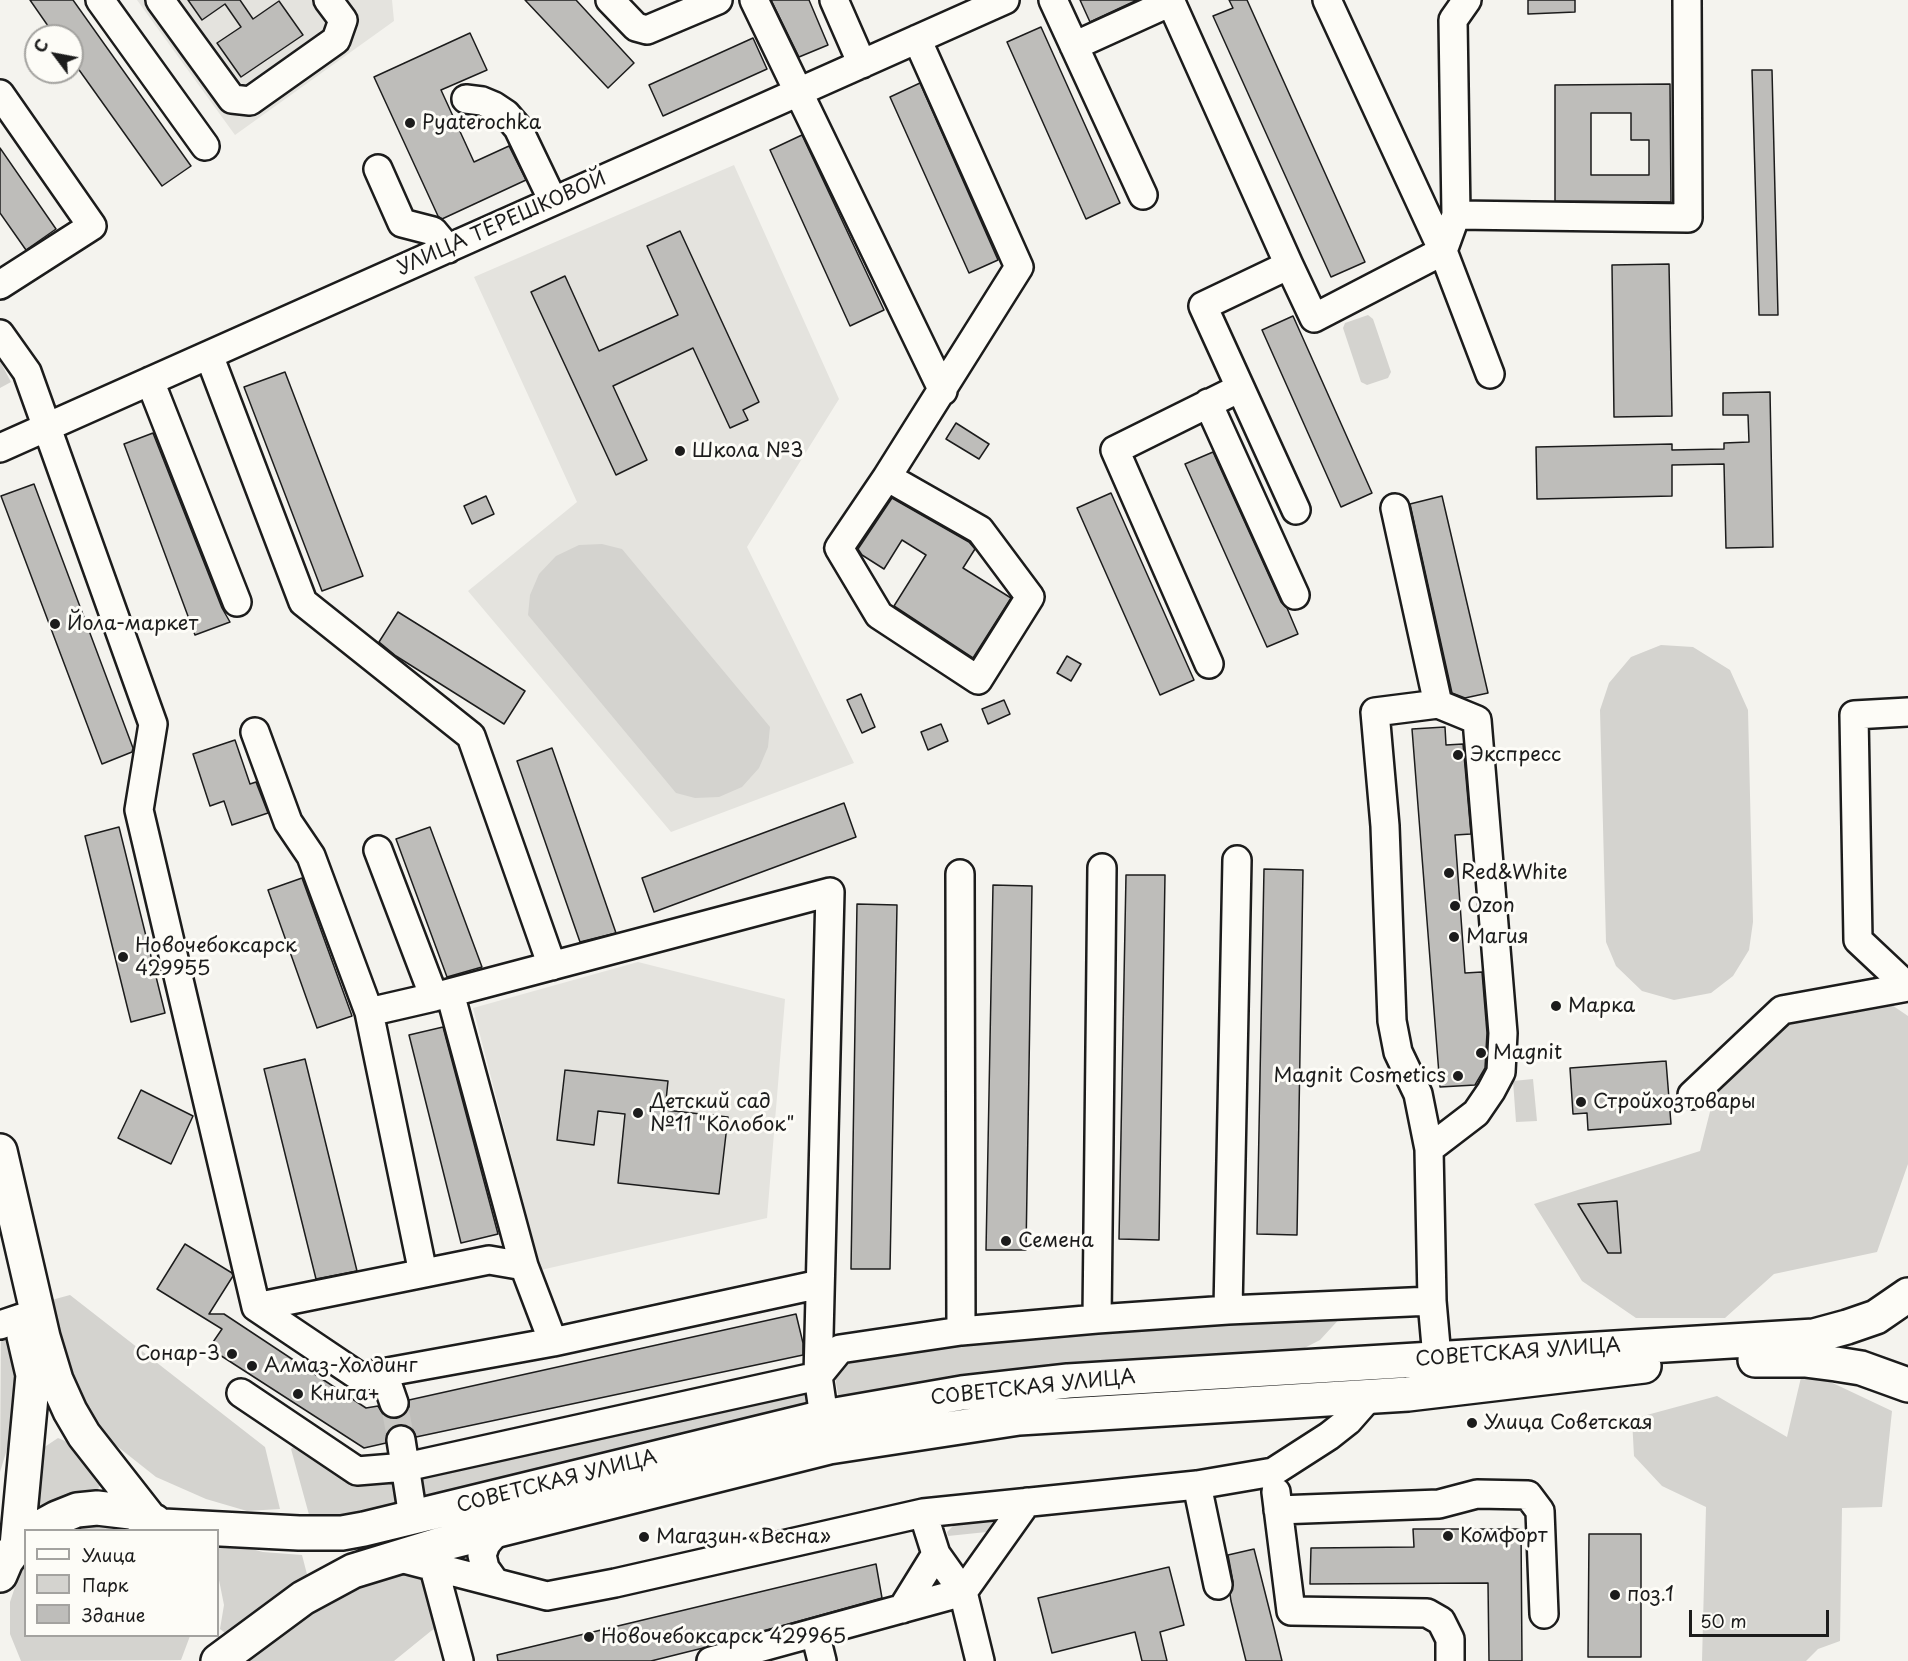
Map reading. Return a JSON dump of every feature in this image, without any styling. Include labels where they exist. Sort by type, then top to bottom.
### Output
[{"type":"main road","points":[[0,1151],[43,1336],[56,1380],[84,1435],[160,1525]]},
{"type":"main road","points":[[0,1236],[10,1322],[33,1375],[14,1553]]},
{"type":"main road","name":"СОВЕТСКАЯ УЛИЦА","points":[[47,1529],[67,1514],[97,1508],[116,1508],[160,1525],[321,1534],[364,1529],[824,1417],[912,1400],[1016,1386],[1437,1358],[1643,1355],[1724,1351],[1814,1336],[1847,1327],[1876,1317],[1908,1295]]},
{"type":"main road","name":"СОВЕТСКАЯ УЛИЦА","points":[[1724,1351],[1861,1368],[1908,1385]]},
{"type":"main road","name":"СОВЕТСКАЯ УЛИЦА","points":[[218,1661],[303,1598],[332,1580],[353,1571],[396,1557],[436,1556],[497,1531],[829,1447],[917,1432],[1070,1413],[1417,1393],[1643,1355]]},
{"type":"main road","points":[[203,1661],[210,1637]]},
{"type":"street","points":[[100,0],[205,146]]},
{"type":"street","points":[[160,0],[231,99],[250,101],[336,40],[343,20],[328,0]]},
{"type":"street","points":[[610,0],[636,27],[647,30],[718,0]]},
{"type":"street","points":[[754,0],[943,391]]},
{"type":"street","points":[[834,0],[862,64]]},
{"type":"street","points":[[1053,0],[1143,195]]},
{"type":"street","points":[[1327,0],[1443,251],[1490,374]]},
{"type":"street","points":[[1074,46],[1174,1],[1314,318],[1443,251],[1456,215],[1453,20],[1467,0]]},
{"type":"street","points":[[1456,215],[1688,218],[1687,0]]},
{"type":"street","name":"УЛИЦА ТЕРЕШКОВОЙ","points":[[0,448],[862,64],[995,2]]},
{"type":"street","points":[[887,477],[980,530],[1030,597],[978,680],[879,615],[839,548],[943,391],[1019,267],[917,39]]},
{"type":"street","points":[[0,94],[92,226],[0,285]]},
{"type":"street","points":[[466,99],[482,101],[494,106],[506,114],[518,128],[553,201]]},
{"type":"street","points":[[378,169],[402,223],[433,231],[448,249]]},
{"type":"street","points":[[1289,265],[1203,306],[1296,510]]},
{"type":"street","points":[[0,334],[27,372],[153,724],[139,810],[256,1307],[360,1377],[553,1342],[820,1284]]},
{"type":"street","points":[[209,355],[303,602],[471,736],[552,966]]},
{"type":"street","points":[[150,381],[237,602]]},
{"type":"street","points":[[1209,663],[1114,450],[1240,388]]},
{"type":"street","points":[[1208,403],[1295,595]]},
{"type":"street","points":[[1395,508],[1438,704]]},
{"type":"street","points":[[1429,1149],[1476,1113],[1491,1091],[1501,1072],[1503,1033],[1477,720],[1438,704],[1374,712],[1385,826],[1392,1021],[1398,1052],[1418,1094],[1429,1149],[1432,1301],[1437,1358]]},
{"type":"street","points":[[1908,712],[1854,714],[1858,940],[1908,987]]},
{"type":"street","points":[[255,732],[288,822],[311,856],[369,1012],[423,1273]]},
{"type":"street","points":[[378,850],[442,995],[524,1266],[553,1342]]},
{"type":"street","points":[[1228,1310],[1237,860]]},
{"type":"street","points":[[1097,1319],[1102,868]]},
{"type":"street","points":[[960,874],[961,1331]]},
{"type":"street","points":[[369,1012],[442,995],[830,892],[818,1376],[824,1417]]},
{"type":"street","points":[[1692,1095],[1782,1010],[1908,987]]},
{"type":"street","points":[[256,1307],[489,1260],[524,1266]]},
{"type":"street","points":[[242,1393],[357,1472],[406,1467],[818,1376],[840,1349],[961,1331],[1097,1319],[1228,1310],[1432,1301]]},
{"type":"street","points":[[384,1374],[394,1403]]},
{"type":"street","points":[[436,1556],[495,1582],[547,1596],[615,1583],[922,1513],[1197,1485],[1273,1472],[1329,1436],[1348,1421],[1370,1396]]},
{"type":"street","points":[[1324,1399],[1334,1405],[1338,1411],[1339,1420],[1329,1436]]},
{"type":"street","points":[[401,1440],[413,1517]]},
{"type":"street","points":[[1273,1472],[1291,1611],[1427,1613],[1441,1621],[1450,1639],[1450,1661]]},
{"type":"street","points":[[1197,1485],[1218,1585]]},
{"type":"street","points":[[1278,1510],[1439,1504],[1477,1494],[1528,1495],[1540,1511],[1544,1614]]},
{"type":"street","points":[[711,1661],[963,1592],[1027,1502]]},
{"type":"street","points":[[922,1513],[936,1554],[963,1592],[980,1661]]},
{"type":"street","points":[[495,1582],[485,1568],[482,1555],[486,1544],[497,1531]]},
{"type":"street","points":[[902,1609],[936,1554]]},
{"type":"street","points":[[436,1556],[453,1657]]},
{"type":"street","points":[[815,1633],[822,1661]]},
{"type":"shaded area","points":[[137,0],[392,0],[394,21],[235,135]]},
{"type":"shaded area","name":"Школа №3","points":[[734,165],[839,399],[747,547],[854,763],[671,832],[468,591],[577,502],[474,277]]},
{"type":"shaded area","name":"Детский сад №11 \"Колобок\"","points":[[638,962],[785,999],[767,1218],[541,1270],[473,1008]]},
{"type":"green space","points":[[1368,315],[1373,319],[1391,372],[1388,378],[1367,385],[1361,382],[1343,328],[1345,323]]},
{"type":"green space","points":[[0,361],[11,382],[0,388]]},
{"type":"green space","points":[[602,544],[622,549],[770,727],[768,747],[759,768],[742,787],[719,797],[695,798],[676,793],[528,615],[530,595],[539,574],[556,556],[579,545]]},
{"type":"green space","points":[[1661,645],[1693,647],[1730,670],[1748,710],[1753,922],[1749,950],[1733,976],[1711,993],[1674,1000],[1642,991],[1616,966],[1606,942],[1600,710],[1609,683],[1631,657]]},
{"type":"green space","points":[[1883,999],[1908,1016],[1908,1164],[1877,1252],[1774,1274],[1725,1318],[1636,1318],[1582,1281],[1534,1204],[1700,1151],[1715,1092],[1790,1016]]},
{"type":"green space","points":[[1533,1079],[1537,1121],[1516,1122],[1513,1081]]},
{"type":"green space","points":[[70,1295],[265,1447],[280,1509],[247,1511],[206,1499],[156,1477],[113,1443],[87,1413],[71,1375],[48,1301]]},
{"type":"green space","points":[[1343,1315],[1320,1340],[1283,1359],[840,1406],[835,1377],[850,1360],[1095,1327]]},
{"type":"green space","points":[[16,1325],[22,1366],[15,1423],[0,1472],[1,1327]]},
{"type":"green space","points":[[1803,1369],[1892,1411],[1882,1507],[1842,1508],[1840,1641],[1818,1649],[1806,1661],[1702,1661],[1706,1507],[1662,1486],[1634,1456],[1632,1419],[1717,1396],[1787,1437]]},
{"type":"green space","points":[[810,1383],[814,1402],[800,1416],[424,1498],[421,1478],[428,1470]]},
{"type":"green space","points":[[58,1438],[70,1443],[101,1483],[94,1498],[46,1509],[30,1497],[43,1448]]},
{"type":"green space","points":[[298,1443],[395,1480],[400,1505],[390,1516],[311,1522],[291,1449]]},
{"type":"green space","points":[[997,1520],[1006,1530],[948,1536],[947,1532],[954,1525]]},
{"type":"green space","points":[[89,1524],[118,1525],[129,1529],[72,1529]]},
{"type":"green space","points":[[219,1540],[263,1552],[302,1555],[309,1582],[234,1640],[220,1629],[224,1605],[219,1580]]},
{"type":"green space","points":[[24,1566],[24,1637],[190,1637],[181,1660],[21,1661],[10,1634],[10,1602]]},
{"type":"green space","points":[[430,1570],[444,1624],[431,1631],[394,1661],[250,1661],[259,1648],[357,1577]]},
{"type":"building","points":[[30,0],[73,0],[191,166],[162,186],[84,77],[84,24],[47,24]]},
{"type":"building","points":[[188,0],[240,0],[253,19],[279,1],[303,35],[241,77],[217,43],[241,27],[225,4],[202,20]]},
{"type":"building","points":[[525,0],[576,0],[634,63],[608,88]]},
{"type":"building","points":[[771,0],[809,0],[828,45],[799,57]]},
{"type":"building","points":[[1080,0],[1137,0],[1090,22]]},
{"type":"building","points":[[1229,0],[1247,0],[1365,262],[1331,277],[1213,16],[1233,8]]},
{"type":"building","points":[[1528,0],[1575,0],[1575,12],[1528,14]]},
{"type":"building","points":[[1041,27],[1120,203],[1086,219],[1007,42]]},
{"type":"building","points":[[470,33],[487,70],[441,90],[474,162],[509,146],[526,180],[442,219],[438,216],[374,77]]},
{"type":"building","points":[[753,38],[767,69],[663,116],[649,85]]},
{"type":"building","points":[[1752,70],[1772,70],[1778,315],[1759,315]]},
{"type":"building","points":[[920,83],[998,260],[969,273],[890,97]]},
{"type":"building","points":[[1670,84],[1671,202],[1555,201],[1555,85]],"holes":[[[1591,113],[1631,113],[1631,140],[1649,140],[1649,175],[1591,175]]]},
{"type":"building","points":[[802,135],[884,310],[850,326],[770,150]]},
{"type":"building","points":[[0,148],[56,229],[26,250],[0,213]]},
{"type":"building","points":[[680,231],[759,402],[743,410],[748,420],[730,428],[693,348],[613,386],[647,460],[616,475],[531,292],[565,276],[599,351],[678,315],[647,246]]},
{"type":"building","points":[[1669,264],[1672,416],[1614,417],[1612,265]]},
{"type":"building","points":[[1293,316],[1372,493],[1341,507],[1262,330]]},
{"type":"building","points":[[285,372],[363,576],[322,591],[244,387]]},
{"type":"building","points":[[1770,392],[1773,547],[1726,548],[1724,464],[1672,465],[1672,496],[1537,499],[1536,447],[1672,444],[1672,450],[1724,449],[1724,443],[1749,442],[1748,415],[1723,415],[1723,393]]},
{"type":"building","points":[[956,423],[989,444],[979,459],[946,439]]},
{"type":"building","points":[[153,433],[222,608],[230,622],[195,635],[124,444]]},
{"type":"building","points":[[1213,452],[1281,602],[1287,608],[1298,634],[1267,647],[1185,464]]},
{"type":"building","points":[[34,484],[133,748],[132,752],[102,764],[1,496]]},
{"type":"building","points":[[1111,493],[1194,680],[1160,695],[1077,508]]},
{"type":"building","points":[[486,496],[494,514],[472,524],[464,506]]},
{"type":"building","points":[[1442,496],[1488,693],[1465,698],[1452,693],[1410,504]]},
{"type":"building","points":[[892,498],[969,542],[975,549],[963,568],[1011,598],[973,658],[894,606],[926,555],[902,540],[884,569],[862,555],[858,549]]},
{"type":"building","points":[[398,612],[525,691],[504,724],[396,656],[379,642]]},
{"type":"building","points":[[1067,656],[1081,664],[1071,681],[1057,673]]},
{"type":"building","points":[[861,694],[875,727],[862,733],[847,700]]},
{"type":"building","points":[[1004,700],[1010,714],[988,724],[982,709]]},
{"type":"building","points":[[941,724],[948,741],[928,750],[921,732]]},
{"type":"building","points":[[1445,727],[1446,745],[1463,744],[1471,834],[1455,835],[1465,973],[1482,972],[1487,1033],[1485,1068],[1475,1085],[1440,1087],[1412,729]]},
{"type":"building","points":[[235,740],[250,784],[256,782],[268,813],[232,825],[224,801],[210,806],[193,754]]},
{"type":"building","points":[[552,748],[616,933],[580,942],[517,761]]},
{"type":"building","points":[[844,803],[856,837],[654,912],[642,878]]},
{"type":"building","points":[[119,827],[165,1013],[131,1022],[85,836]]},
{"type":"building","points":[[430,827],[482,967],[447,977],[396,839]]},
{"type":"building","points":[[1264,869],[1303,870],[1297,1235],[1257,1234]]},
{"type":"building","points":[[1126,875],[1165,875],[1159,1240],[1119,1239]]},
{"type":"building","points":[[302,878],[352,1016],[317,1028],[268,890]]},
{"type":"building","points":[[993,885],[1032,886],[1026,1250],[986,1250]]},
{"type":"building","points":[[857,904],[897,905],[890,1269],[851,1269]]},
{"type":"building","points":[[443,1027],[498,1234],[461,1243],[409,1035]]},
{"type":"building","points":[[305,1059],[357,1271],[316,1279],[264,1069]]},
{"type":"building","points":[[1666,1061],[1671,1124],[1588,1130],[1587,1113],[1573,1114],[1570,1068]]},
{"type":"building","points":[[565,1070],[668,1081],[665,1110],[728,1117],[719,1194],[618,1183],[625,1114],[598,1111],[594,1145],[557,1140]]},
{"type":"building","points":[[141,1090],[193,1116],[171,1164],[118,1138]]},
{"type":"building","points":[[1617,1201],[1621,1253],[1608,1253],[1578,1204]]},
{"type":"building","points":[[185,1244],[232,1273],[233,1276],[209,1314],[224,1314],[366,1408],[378,1406],[383,1414],[392,1419],[405,1414],[409,1407],[409,1400],[796,1314],[803,1343],[803,1355],[416,1437],[413,1430],[407,1426],[398,1425],[392,1427],[387,1434],[386,1443],[364,1448],[209,1348],[222,1329],[157,1289]]},
{"type":"building","points":[[1413,1529],[1521,1529],[1522,1661],[1489,1661],[1488,1583],[1310,1584],[1311,1548],[1414,1547]]},
{"type":"building","name":"поз.1","points":[[1589,1534],[1641,1534],[1641,1657],[1588,1657]]},
{"type":"building","points":[[1254,1549],[1282,1661],[1246,1661],[1231,1601],[1233,1582],[1228,1555]]},
{"type":"building","points":[[876,1564],[882,1598],[703,1648],[651,1661],[498,1661],[497,1655]]},
{"type":"building","points":[[1169,1567],[1184,1625],[1160,1632],[1167,1661],[1142,1661],[1135,1632],[1052,1653],[1038,1598]]},
{"type":"tunnel","points":[[394,1403],[401,1440]]},
{"type":"place","name":"Pyaterochka","points":[[410,123]]},
{"type":"place","name":"Школа №3","points":[[680,451]]},
{"type":"place","name":"Йола-маркет","points":[[55,624]]},
{"type":"place","name":"Экспресс","points":[[1458,755]]},
{"type":"place","name":"Red&White","points":[[1449,873]]},
{"type":"place","name":"Ozon","points":[[1455,906]]},
{"type":"place","name":"Магия","points":[[1454,937]]},
{"type":"place","name":"Новочебоксарск 429955","points":[[123,957]]},
{"type":"place","name":"Марка","points":[[1556,1006]]},
{"type":"place","name":"Magnit","points":[[1481,1053]]},
{"type":"place","name":"Magnit Cosmetics","points":[[1458,1076]]},
{"type":"place","name":"Стройхозтовары","points":[[1581,1102]]},
{"type":"place","name":"Детский сад №11 \"Колобок\"","points":[[638,1113]]},
{"type":"place","name":"Семена","points":[[1006,1241]]},
{"type":"place","name":"Сонар-3","points":[[232,1354]]},
{"type":"place","name":"Алмаз-Холдинг","points":[[252,1366]]},
{"type":"place","name":"Книга+","points":[[298,1394]]},
{"type":"place","name":"Улица Советская","points":[[1472,1423]]},
{"type":"place","name":"Комфорт","points":[[1448,1536]]},
{"type":"place","name":"Магазин «Весна»","points":[[644,1537]]},
{"type":"place","name":"поз.1","points":[[1615,1595]]},
{"type":"place","name":"Новочебоксарск 429965","points":[[589,1637]]}]
